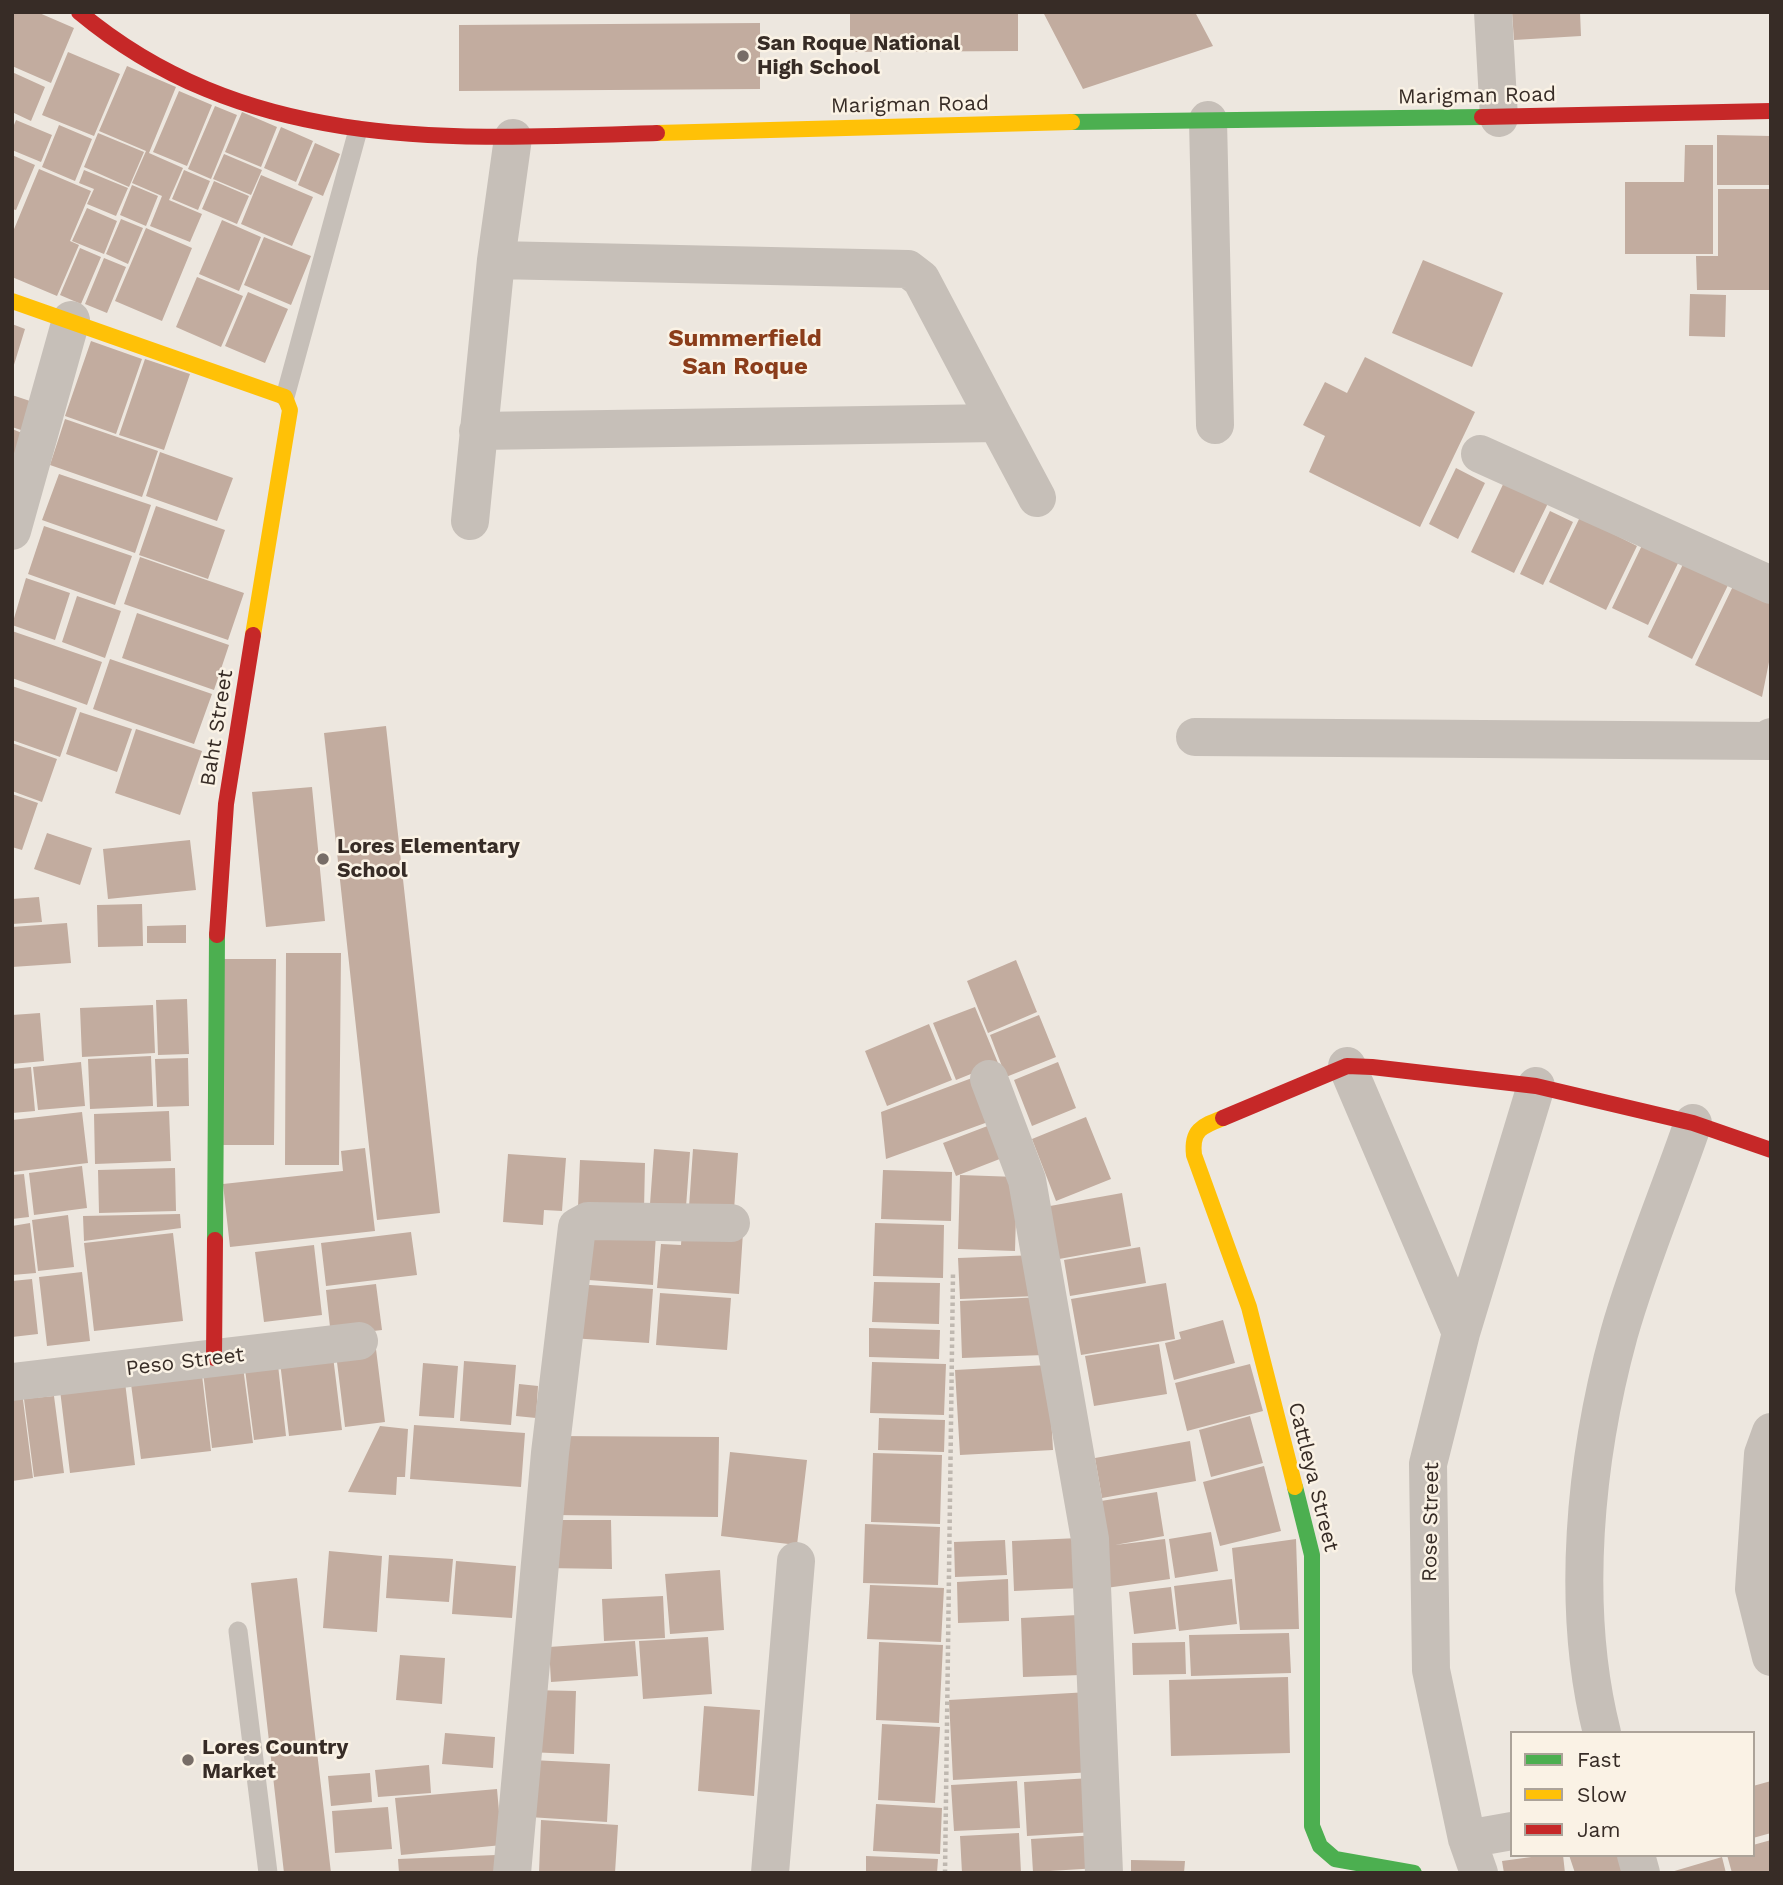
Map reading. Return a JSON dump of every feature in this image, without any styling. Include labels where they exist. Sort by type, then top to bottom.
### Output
[{"type":"street","name":"Marigman Road","points":[[79,12],[125,46],[195,85],[253,107],[358,131],[513,138],[859,126],[1499,118],[1771,111]]},
{"type":"street","points":[[1493,12],[1499,118]]},
{"type":"street","points":[[1208,120],[1215,425]]},
{"type":"street","points":[[470,521],[496,260],[513,138]]},
{"type":"street","points":[[496,260],[908,269],[921,279],[1037,498]]},
{"type":"street","points":[[12,301],[285,397]]},
{"type":"street","points":[[12,531],[71,320]]},
{"type":"street","name":"Baht Street","points":[[214,1358],[217,915],[226,804],[290,419],[285,397]]},
{"type":"street","points":[[478,431],[997,423]]},
{"type":"street","points":[[1480,454],[1771,585]]},
{"type":"street","points":[[1195,737],[1652,743],[1770,741],[1771,737]]},
{"type":"street","points":[[1461,1333],[1347,1066],[1536,1086],[1693,1123],[1771,1150]]},
{"type":"street","name":"Cattleya Street","points":[[1347,1066],[1198,1128],[1192,1139],[1194,1155],[1249,1307],[1312,1555],[1312,1826],[1320,1846],[1335,1859],[1414,1873]]},
{"type":"street","points":[[989,1079],[1027,1180],[1090,1539],[1104,1873]]},
{"type":"street","name":"Rose Street","points":[[1473,1856],[1431,1670],[1428,1464],[1461,1333],[1536,1086]]},
{"type":"street","points":[[1602,1731],[1593,1695],[1585,1571],[1595,1445],[1620,1333],[1693,1123]]},
{"type":"street","points":[[512,1873],[550,1453],[577,1227],[588,1222],[732,1223]]},
{"type":"street","name":"Peso Street","points":[[12,1382],[359,1340]]},
{"type":"street","points":[[1771,1432],[1763,1454],[1754,1590],[1771,1657]]},
{"type":"street","points":[[769,1873],[796,1561]]},
{"type":"street","points":[[1473,1856],[1510,1832]]},
{"type":"lane","points":[[285,397],[358,131]]},
{"type":"lane","points":[[238,1631],[268,1873]]},
{"type":"path","points":[[945,1873],[953,1273]]},
{"type":"building","points":[[12,12],[37,12],[74,28],[51,83],[12,66]]},
{"type":"building","points":[[850,12],[1018,12],[1018,51],[850,52]]},
{"type":"building","points":[[1043,12],[1195,12],[1213,46],[1083,89]]},
{"type":"building","points":[[1512,12],[1580,12],[1581,36],[1514,40]]},
{"type":"building","points":[[760,23],[760,89],[459,91],[459,25]]},
{"type":"building","points":[[68,52],[120,74],[94,136],[42,115]]},
{"type":"building","points":[[127,66],[176,87],[149,153],[183,168],[169,200],[202,214],[190,242],[150,226],[162,196],[132,183],[146,151],[99,131]]},
{"type":"building","points":[[12,72],[45,87],[31,121],[12,112]]},
{"type":"building","points":[[179,91],[212,105],[187,166],[153,152]]},
{"type":"building","points":[[215,106],[237,115],[211,179],[188,169]]},
{"type":"building","points":[[242,112],[277,127],[261,167],[225,152]]},
{"type":"building","points":[[16,120],[52,135],[41,162],[12,150],[12,130]]},
{"type":"building","points":[[59,125],[92,139],[75,181],[42,167]]},
{"type":"building","points":[[281,127],[313,141],[296,182],[264,168]]},
{"type":"building","points":[[98,133],[144,152],[129,187],[84,167]]},
{"type":"building","points":[[1717,135],[1771,136],[1771,185],[1717,185]]},
{"type":"building","points":[[315,143],[340,154],[323,196],[298,185]]},
{"type":"building","points":[[1685,145],[1713,145],[1713,254],[1625,254],[1625,182],[1684,182]]},
{"type":"building","points":[[224,154],[262,170],[251,195],[213,179]]},
{"type":"building","points":[[12,155],[35,165],[16,210],[12,209]]},
{"type":"building","points":[[39,169],[91,191],[70,241],[79,245],[57,296],[12,277],[12,234]]},
{"type":"building","points":[[84,170],[128,188],[116,216],[87,204],[94,189],[79,183]]},
{"type":"building","points":[[184,170],[210,181],[198,210],[172,199]]},
{"type":"building","points":[[261,175],[313,197],[292,246],[241,224]]},
{"type":"building","points":[[214,181],[249,196],[237,224],[202,209]]},
{"type":"building","points":[[132,185],[158,196],[146,226],[120,215]]},
{"type":"building","points":[[1718,189],[1771,189],[1771,290],[1697,290],[1696,256],[1718,256]]},
{"type":"building","points":[[87,208],[117,221],[104,254],[72,241]]},
{"type":"building","points":[[121,219],[143,228],[128,264],[106,254]]},
{"type":"building","points":[[222,220],[261,237],[239,291],[199,274]]},
{"type":"building","points":[[146,228],[192,248],[162,321],[115,301]]},
{"type":"building","points":[[264,237],[311,256],[291,305],[244,285]]},
{"type":"building","points":[[80,248],[101,257],[81,304],[60,295]]},
{"type":"building","points":[[104,258],[126,267],[107,313],[85,304]]},
{"type":"building","points":[[1423,260],[1503,293],[1472,367],[1392,333]]},
{"type":"building","points":[[197,277],[243,296],[221,347],[176,327]]},
{"type":"building","points":[[248,292],[288,309],[265,363],[225,346]]},
{"type":"building","points":[[1690,294],[1726,295],[1725,337],[1689,336]]},
{"type":"building","points":[[12,324],[25,329],[13,368],[12,368]]},
{"type":"building","points":[[91,341],[142,359],[116,434],[65,416]]},
{"type":"building","points":[[1365,357],[1475,412],[1420,527],[1309,472],[1325,436],[1303,425],[1325,382],[1347,393]]},
{"type":"building","points":[[145,359],[190,374],[164,450],[119,435]]},
{"type":"building","points":[[12,395],[33,402],[24,431],[12,427]]},
{"type":"building","points":[[65,419],[158,451],[142,497],[50,465]]},
{"type":"building","points":[[12,429],[22,433],[12,463]]},
{"type":"building","points":[[160,452],[233,478],[217,521],[146,496]]},
{"type":"building","points":[[1456,468],[1485,483],[1458,539],[1429,524]]},
{"type":"building","points":[[59,474],[151,505],[135,553],[42,520]]},
{"type":"building","points":[[1507,476],[1551,497],[1514,573],[1471,552]]},
{"type":"building","points":[[156,506],[225,530],[208,579],[139,555]]},
{"type":"building","points":[[1550,511],[1573,522],[1543,585],[1520,574]]},
{"type":"building","points":[[1580,517],[1637,546],[1606,610],[1549,582]]},
{"type":"building","points":[[44,526],[132,556],[115,605],[28,574]]},
{"type":"building","points":[[1646,537],[1682,555],[1648,625],[1612,608]]},
{"type":"building","points":[[140,557],[244,593],[228,640],[124,604]]},
{"type":"building","points":[[1686,558],[1731,579],[1692,659],[1648,637]]},
{"type":"building","points":[[26,578],[70,593],[55,640],[12,625]]},
{"type":"building","points":[[1736,580],[1771,597],[1771,652],[1762,697],[1695,665]]},
{"type":"building","points":[[77,596],[121,611],[105,658],[62,642]]},
{"type":"building","points":[[137,613],[229,645],[214,690],[122,658]]},
{"type":"building","points":[[12,631],[102,662],[87,705],[12,678]]},
{"type":"building","points":[[110,659],[212,694],[194,744],[93,709]]},
{"type":"building","points":[[12,686],[77,708],[60,757],[12,740]]},
{"type":"building","points":[[80,712],[132,729],[117,772],[66,754]]},
{"type":"building","points":[[386,726],[440,1213],[377,1220],[324,733]]},
{"type":"building","points":[[136,729],[202,751],[180,815],[115,793]]},
{"type":"building","points":[[12,743],[57,759],[42,802],[12,791]]},
{"type":"building","points":[[312,787],[325,921],[266,927],[252,792]]},
{"type":"building","points":[[12,794],[38,803],[22,850],[12,847]]},
{"type":"building","points":[[47,833],[92,848],[80,885],[34,869]]},
{"type":"building","points":[[190,840],[196,890],[108,899],[103,849]]},
{"type":"building","points":[[39,897],[42,922],[12,924],[12,899]]},
{"type":"building","points":[[142,904],[143,946],[98,947],[97,905]]},
{"type":"building","points":[[67,923],[71,963],[12,967],[12,927]]},
{"type":"building","points":[[186,925],[186,943],[147,943],[147,926]]},
{"type":"building","points":[[286,953],[341,953],[339,1165],[285,1165]]},
{"type":"building","points":[[219,959],[276,959],[274,1145],[218,1145]]},
{"type":"building","points":[[1016,960],[1037,1012],[988,1033],[967,981]]},
{"type":"building","points":[[187,999],[189,1054],[158,1055],[156,1000]]},
{"type":"building","points":[[153,1005],[155,1053],[82,1057],[80,1008]]},
{"type":"building","points":[[975,1007],[998,1063],[956,1080],[933,1023]]},
{"type":"building","points":[[40,1013],[44,1061],[12,1064],[12,1015]]},
{"type":"building","points":[[1039,1015],[1056,1057],[1006,1077],[990,1035]]},
{"type":"building","points":[[929,1024],[952,1080],[887,1106],[865,1051]]},
{"type":"building","points":[[151,1056],[153,1106],[90,1109],[88,1059]]},
{"type":"building","points":[[188,1058],[189,1106],[157,1107],[155,1059]]},
{"type":"building","points":[[81,1062],[85,1106],[38,1110],[33,1067]]},
{"type":"building","points":[[1058,1062],[1076,1108],[1032,1126],[1014,1080]]},
{"type":"building","points":[[31,1067],[35,1111],[12,1113],[12,1069]]},
{"type":"building","points":[[972,1078],[988,1122],[886,1159],[881,1112]]},
{"type":"building","points":[[169,1111],[171,1161],[95,1164],[94,1114]]},
{"type":"building","points":[[82,1112],[88,1163],[12,1172],[12,1120]]},
{"type":"building","points":[[1086,1117],[1111,1179],[1056,1201],[1032,1139]]},
{"type":"building","points":[[998,1122],[1010,1155],[956,1176],[943,1143]]},
{"type":"building","points":[[365,1148],[375,1231],[230,1247],[223,1184],[343,1171],[341,1151]]},
{"type":"building","points":[[654,1149],[690,1152],[686,1207],[650,1204]]},
{"type":"building","points":[[693,1149],[738,1153],[734,1210],[689,1207]]},
{"type":"building","points":[[508,1154],[566,1158],[562,1211],[544,1210],[543,1225],[503,1222]]},
{"type":"building","points":[[580,1160],[645,1163],[644,1210],[578,1207]]},
{"type":"building","points":[[82,1166],[87,1208],[34,1215],[29,1173]]},
{"type":"building","points":[[175,1168],[176,1211],[99,1213],[98,1170]]},
{"type":"building","points":[[883,1170],[952,1172],[951,1221],[881,1219]]},
{"type":"building","points":[[24,1174],[29,1217],[12,1219],[12,1175]]},
{"type":"building","points":[[960,1175],[1017,1177],[1015,1251],[958,1249]]},
{"type":"building","points":[[1122,1193],[1131,1246],[1059,1259],[1050,1206]]},
{"type":"building","points":[[180,1214],[181,1228],[84,1241],[83,1216]]},
{"type":"building","points":[[68,1215],[74,1267],[38,1271],[32,1220]]},
{"type":"building","points":[[30,1223],[36,1273],[12,1275],[12,1226]]},
{"type":"building","points":[[875,1223],[944,1225],[943,1278],[873,1276]]},
{"type":"building","points":[[579,1227],[656,1233],[653,1285],[576,1279]]},
{"type":"building","points":[[682,1228],[743,1232],[739,1294],[657,1288],[661,1244],[681,1245]]},
{"type":"building","points":[[411,1232],[417,1275],[326,1286],[321,1243]]},
{"type":"building","points":[[173,1233],[183,1321],[94,1331],[84,1243]]},
{"type":"building","points":[[314,1245],[322,1315],[264,1322],[255,1252]]},
{"type":"building","points":[[1140,1247],[1146,1283],[1070,1296],[1064,1260]]},
{"type":"building","points":[[1036,1255],[1037,1296],[960,1299],[958,1258]]},
{"type":"building","points":[[82,1272],[90,1341],[47,1346],[39,1277]]},
{"type":"building","points":[[32,1279],[38,1334],[12,1337],[12,1281]]},
{"type":"building","points":[[874,1282],[940,1283],[939,1324],[872,1322]]},
{"type":"building","points":[[1166,1283],[1175,1339],[1081,1355],[1071,1299]]},
{"type":"building","points":[[376,1284],[382,1330],[331,1336],[326,1290]]},
{"type":"building","points":[[574,1284],[653,1289],[649,1343],[570,1338]]},
{"type":"building","points":[[660,1293],[731,1298],[727,1350],[656,1345]]},
{"type":"building","points":[[1042,1297],[1044,1355],[962,1358],[960,1301]]},
{"type":"building","points":[[1223,1320],[1235,1363],[1174,1380],[1165,1343],[1181,1339],[1179,1332]]},
{"type":"building","points":[[869,1328],[940,1330],[939,1359],[869,1357]]},
{"type":"building","points":[[375,1341],[385,1422],[345,1427],[335,1346]]},
{"type":"building","points":[[1159,1344],[1167,1394],[1094,1406],[1085,1356]]},
{"type":"building","points":[[332,1348],[342,1430],[289,1436],[279,1354]]},
{"type":"building","points":[[464,1361],[516,1365],[511,1425],[460,1421]]},
{"type":"building","points":[[872,1362],[946,1364],[944,1415],[870,1413]]},
{"type":"building","points":[[423,1363],[458,1366],[454,1418],[419,1416]]},
{"type":"building","points":[[1250,1364],[1263,1411],[1187,1431],[1175,1383]]},
{"type":"building","points":[[278,1365],[286,1436],[254,1440],[245,1369]]},
{"type":"building","points":[[1048,1365],[1053,1450],[960,1455],[955,1370]]},
{"type":"building","points":[[243,1367],[253,1443],[212,1448],[203,1372]]},
{"type":"building","points":[[202,1375],[211,1451],[141,1459],[131,1384]]},
{"type":"building","points":[[125,1382],[135,1465],[70,1473],[60,1390]]},
{"type":"building","points":[[519,1384],[538,1386],[536,1418],[516,1416]]},
{"type":"building","points":[[22,1392],[33,1478],[12,1481],[12,1393]]},
{"type":"building","points":[[54,1396],[64,1473],[34,1477],[24,1399]]},
{"type":"building","points":[[1250,1416],[1263,1463],[1211,1477],[1199,1430]]},
{"type":"building","points":[[879,1418],[945,1420],[944,1452],[878,1450]]},
{"type":"building","points":[[414,1425],[525,1433],[521,1487],[410,1479]]},
{"type":"building","points":[[380,1426],[408,1429],[405,1477],[397,1477],[396,1495],[348,1492]]},
{"type":"building","points":[[554,1436],[719,1437],[718,1517],[554,1515]]},
{"type":"building","points":[[1190,1441],[1196,1481],[1102,1498],[1095,1458]]},
{"type":"building","points":[[730,1452],[807,1460],[797,1545],[721,1536]]},
{"type":"building","points":[[873,1453],[942,1455],[940,1524],[871,1522]]},
{"type":"building","points":[[1264,1466],[1281,1531],[1220,1546],[1203,1482]]},
{"type":"building","points":[[1157,1492],[1164,1536],[1115,1545],[1165,1539],[1170,1579],[1106,1588],[1101,1501]]},
{"type":"building","points":[[544,1520],[611,1520],[612,1569],[544,1568]]},
{"type":"building","points":[[865,1524],[940,1527],[938,1585],[863,1583]]},
{"type":"building","points":[[1211,1532],[1218,1571],[1175,1578],[1169,1539]]},
{"type":"building","points":[[1079,1538],[1081,1588],[1014,1591],[1012,1541]]},
{"type":"building","points":[[1296,1539],[1299,1629],[1240,1630],[1232,1548]]},
{"type":"building","points":[[1005,1540],[1007,1575],[955,1577],[954,1542]]},
{"type":"building","points":[[329,1551],[382,1556],[377,1632],[323,1628]]},
{"type":"building","points":[[389,1555],[453,1559],[449,1602],[386,1598]]},
{"type":"building","points":[[456,1561],[516,1566],[512,1618],[452,1614]]},
{"type":"building","points":[[720,1570],[724,1630],[670,1634],[665,1574]]},
{"type":"building","points":[[297,1578],[331,1873],[284,1873],[251,1583]]},
{"type":"building","points":[[1008,1579],[1009,1621],[958,1623],[957,1582]]},
{"type":"building","points":[[1232,1579],[1237,1624],[1179,1631],[1174,1586]]},
{"type":"building","points":[[870,1585],[944,1588],[941,1642],[867,1639]]},
{"type":"building","points":[[1171,1587],[1176,1629],[1134,1634],[1129,1592]]},
{"type":"building","points":[[663,1596],[665,1638],[604,1641],[602,1599]]},
{"type":"building","points":[[1078,1615],[1081,1675],[1023,1677],[1021,1618]]},
{"type":"building","points":[[1289,1633],[1291,1673],[1191,1676],[1189,1635]]},
{"type":"building","points":[[708,1637],[712,1694],[643,1699],[639,1641]]},
{"type":"building","points":[[635,1641],[638,1676],[551,1682],[549,1647]]},
{"type":"building","points":[[879,1642],[943,1645],[939,1723],[876,1720]]},
{"type":"building","points":[[1185,1642],[1186,1674],[1133,1675],[1132,1643]]},
{"type":"building","points":[[400,1655],[445,1658],[442,1704],[396,1700]]},
{"type":"building","points":[[1288,1677],[1290,1753],[1171,1756],[1169,1680]]},
{"type":"building","points":[[530,1690],[576,1691],[574,1754],[528,1752]]},
{"type":"building","points":[[1089,1692],[1093,1772],[953,1780],[949,1700]]},
{"type":"building","points":[[704,1706],[760,1710],[754,1796],[698,1791]]},
{"type":"building","points":[[882,1724],[940,1727],[935,1803],[878,1800]]},
{"type":"building","points":[[445,1733],[495,1737],[493,1768],[442,1764]]},
{"type":"building","points":[[532,1760],[610,1764],[607,1822],[529,1817]]},
{"type":"building","points":[[429,1765],[431,1793],[378,1797],[375,1770]]},
{"type":"building","points":[[370,1773],[372,1802],[331,1806],[328,1776]]},
{"type":"building","points":[[1091,1778],[1094,1832],[1027,1836],[1024,1782]]},
{"type":"building","points":[[1017,1781],[1020,1828],[954,1831],[951,1785]]},
{"type":"building","points":[[1771,1781],[1771,1833],[1755,1837],[1755,1785]]},
{"type":"building","points":[[497,1789],[502,1845],[401,1855],[395,1798]]},
{"type":"building","points":[[876,1804],[942,1808],[940,1854],[873,1851]]},
{"type":"building","points":[[388,1807],[392,1849],[335,1853],[332,1811]]},
{"type":"building","points":[[541,1820],[618,1825],[615,1873],[539,1873]]},
{"type":"building","points":[[1019,1833],[1021,1873],[962,1873],[960,1836]]},
{"type":"building","points":[[1098,1835],[1099,1868],[1033,1872],[1031,1839]]},
{"type":"building","points":[[1771,1840],[1771,1873],[1732,1873],[1728,1857],[1755,1857],[1755,1844]]},
{"type":"building","points":[[496,1855],[496,1873],[399,1873],[398,1859]]},
{"type":"building","points":[[866,1856],[938,1859],[937,1873],[866,1873]]},
{"type":"building","points":[[1563,1857],[1565,1873],[1504,1873],[1502,1861]]},
{"type":"building","points":[[1570,1857],[1619,1857],[1623,1873],[1575,1873]]},
{"type":"building","points":[[1722,1857],[1726,1873],[1671,1873],[1671,1872]]},
{"type":"building","points":[[1131,1860],[1185,1861],[1184,1873],[1131,1873]]},
{"type":"traffic: fast","points":[[1072,122],[1482,117]]},
{"type":"traffic: fast","points":[[215,1240],[217,935]]},
{"type":"traffic: fast","points":[[1295,1487],[1312,1555],[1312,1826],[1320,1846],[1335,1859],[1414,1873]]},
{"type":"traffic: slow","points":[[657,133],[1072,122]]},
{"type":"traffic: slow","points":[[12,301],[285,397],[290,410],[253,635]]},
{"type":"traffic: slow","points":[[1223,1118],[1196,1134],[1194,1155],[1249,1307],[1295,1487]]},
{"type":"traffic: jam","points":[[79,12],[144,58],[212,91],[282,114],[354,128],[428,135],[504,137],[657,133]]},
{"type":"traffic: jam","points":[[1482,117],[1771,111]]},
{"type":"traffic: jam","points":[[217,935],[226,804],[253,635]]},
{"type":"traffic: jam","points":[[1223,1118],[1347,1066],[1372,1067],[1536,1086],[1693,1123],[1771,1150]]},
{"type":"traffic: jam","points":[[214,1358],[215,1240]]},
{"type":"place","name":"San Roque National High School","points":[[743,56]]},
{"type":"place","name":"Lores Elementary School","points":[[323,859]]},
{"type":"place","name":"Lores Country Market","points":[[188,1760]]},
{"type":"district","name":"Summerfield San Roque","points":[[745,353]]}]
